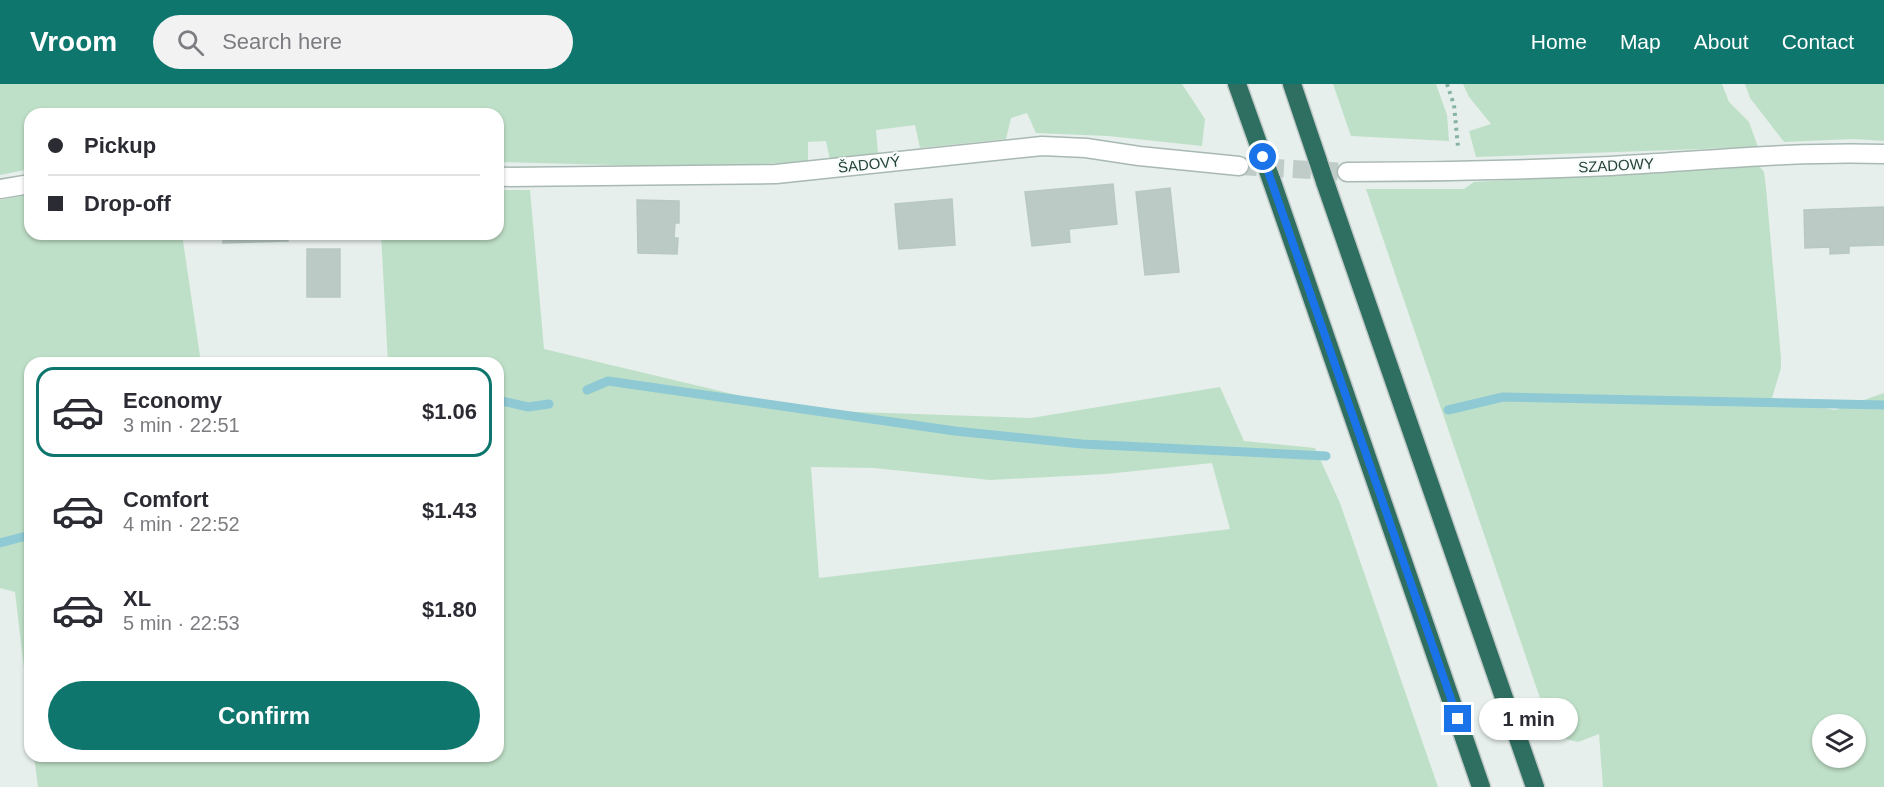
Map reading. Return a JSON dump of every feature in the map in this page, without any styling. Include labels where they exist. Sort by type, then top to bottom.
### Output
[{"type":"highway","points":[[1237,84],[1481,787]]},
{"type":"highway","points":[[1293,84],[1535,787]]},
{"type":"street","name":"ŠADOVÝ","points":[[504,177],[776,174],[1042,146],[1086,148],[1239,166]]},
{"type":"street","name":"SZADOWY","points":[[1347,172],[1612,166],[1782,155],[1884,154]]},
{"type":"street","points":[[0,189],[24,185]]},
{"type":"path","points":[[1447,84],[1454,105],[1458,131],[1459,171]]},
{"type":"green space","points":[[0,84],[1182,84],[1205,119],[1202,146],[1108,136],[1036,133],[1027,113],[1011,118],[1006,139],[920,148],[915,125],[876,130],[878,154],[830,160],[826,141],[808,142],[808,162],[689,167],[504,162],[504,108],[24,108],[24,170],[0,175]]},
{"type":"green space","points":[[1333,84],[1436,84],[1447,115],[1449,141],[1351,136]]},
{"type":"green space","points":[[1463,84],[1722,84],[1729,102],[1749,122],[1758,147],[1476,157],[1469,131],[1491,124],[1469,97]]},
{"type":"green space","points":[[1745,84],[1884,84],[1884,141],[1853,139],[1784,142],[1750,98]]},
{"type":"green space","points":[[1749,166],[1760,167],[1764,172],[1781,358],[1781,368],[1772,398],[1835,410],[1884,393],[1884,787],[1603,787],[1599,734],[1578,742],[1553,736],[1366,189],[1464,189],[1474,182]]},
{"type":"green space","points":[[504,190],[530,190],[544,349],[800,410],[1031,418],[1220,387],[1244,441],[1315,448],[1340,503],[1438,787],[38,787],[35,762],[504,762],[504,357],[388,357],[381,240],[504,240]],"holes":[[[1212,463],[1230,529],[819,578],[811,467],[874,468],[990,480],[1106,474]]]},
{"type":"green space","points":[[24,195],[24,240],[183,240],[200,357],[24,357],[24,668],[15,592],[0,588],[0,200]]},
{"type":"building","points":[[1113,184],[1117,224],[1069,229],[1070,242],[1032,246],[1025,192]]},
{"type":"building","points":[[1170,188],[1179,272],[1145,275],[1136,192]]},
{"type":"building","points":[[952,199],[955,245],[899,249],[895,204]]},
{"type":"building","points":[[637,200],[679,201],[679,223],[675,223],[674,238],[678,238],[677,254],[638,253]]},
{"type":"building","points":[[1884,207],[1884,245],[1849,246],[1849,253],[1830,254],[1830,247],[1805,248],[1804,210]]},
{"type":"building","points":[[223,240],[288,241],[223,243]]},
{"type":"building","points":[[307,249],[340,249],[340,297],[307,297]]},
{"type":"waterway","points":[[587,390],[608,381],[955,431],[1082,444],[1326,456]]},
{"type":"waterway","points":[[1448,410],[1503,397],[1884,405]]},
{"type":"waterway","points":[[504,401],[528,407],[549,404]]},
{"type":"waterway","points":[[0,543],[24,537]]},
{"type":"tunnel","points":[[1239,166],[1347,172]]},
{"type":"route","points":[[1263,157],[1458,719]]}]
